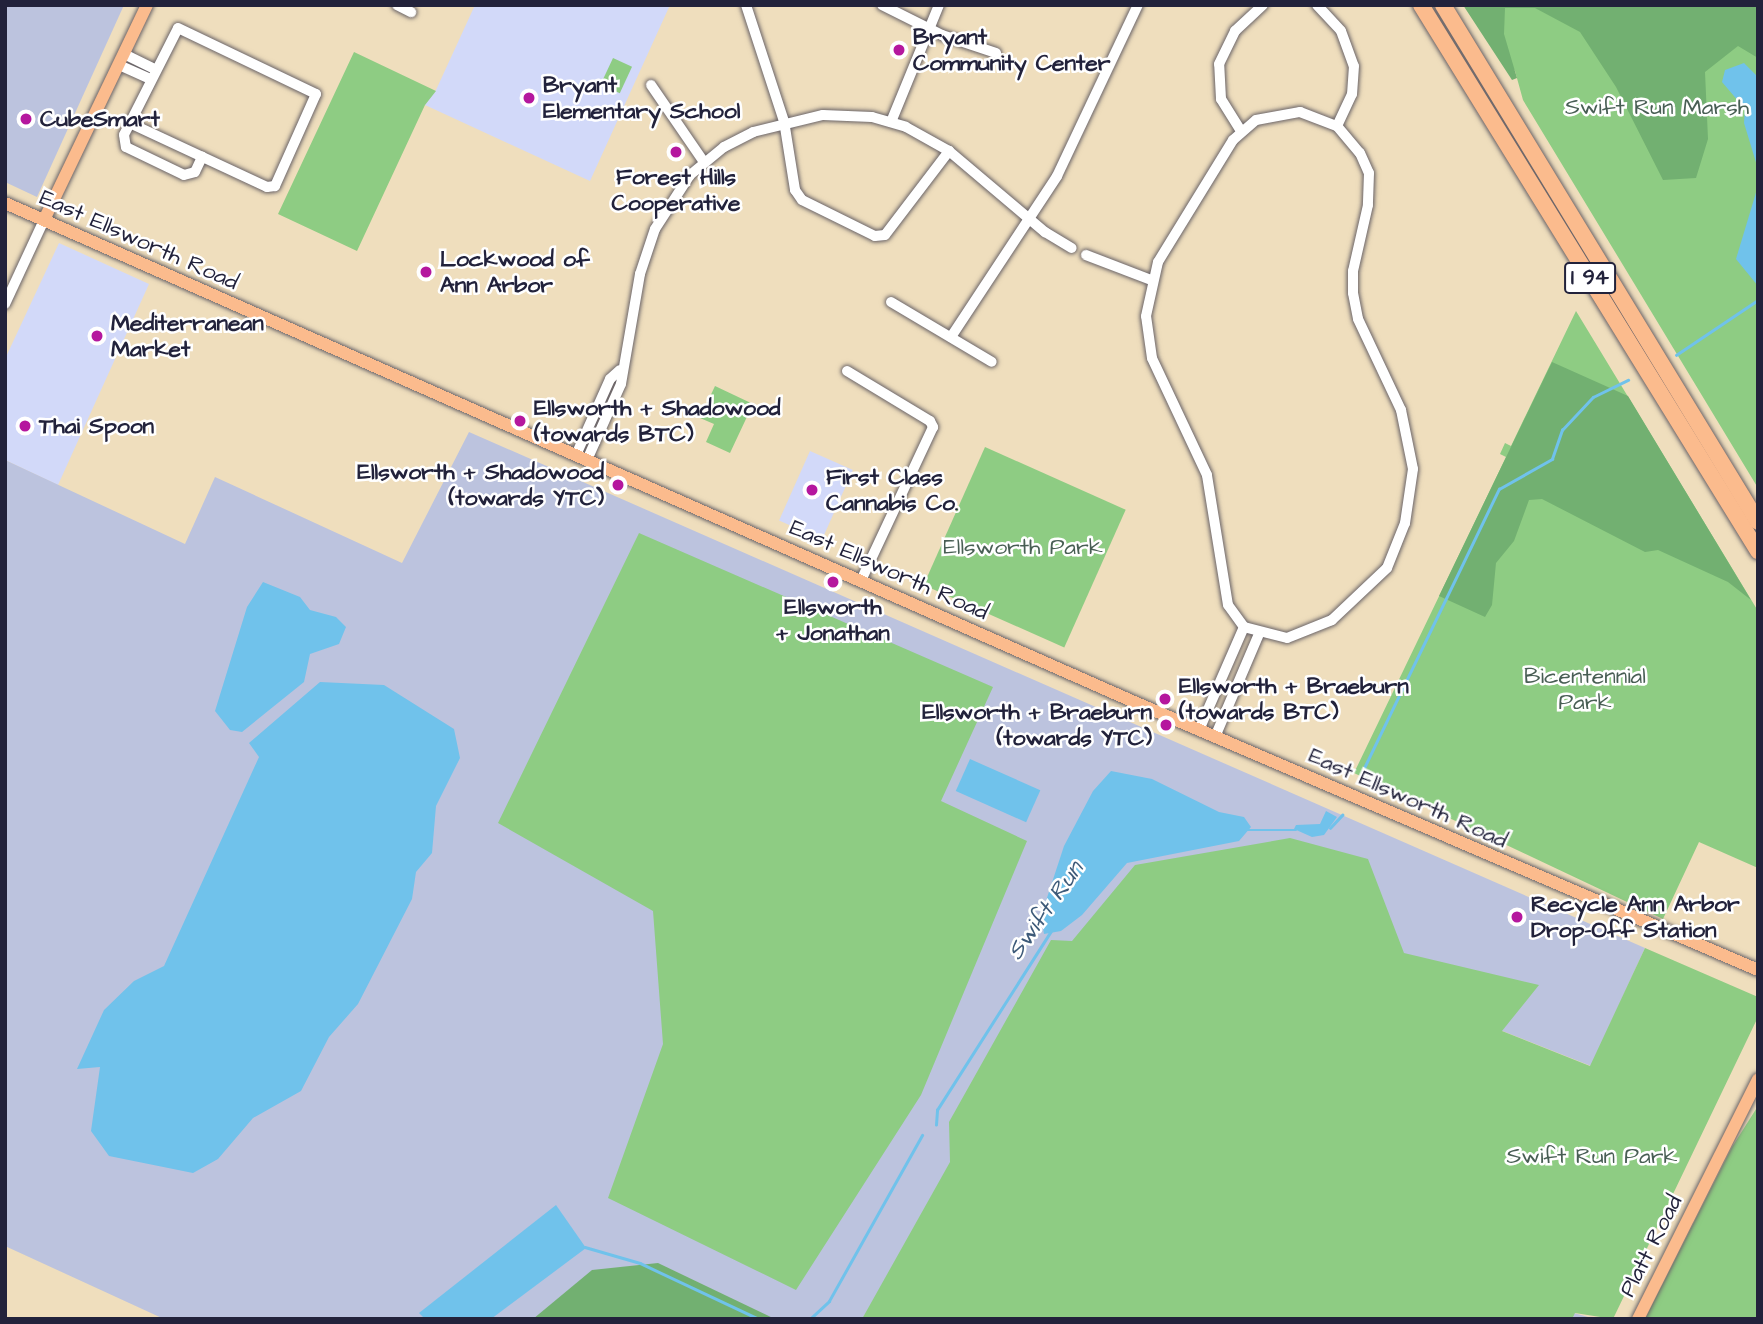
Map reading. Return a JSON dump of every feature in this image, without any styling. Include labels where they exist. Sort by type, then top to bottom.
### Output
[{"type":"highway","name":"I 94","points":[[1421,5],[1758,551]]},
{"type":"highway","name":"I 94","points":[[1443,5],[1758,522]]},
{"type":"main road","points":[[44,220],[147,5]]},
{"type":"main road","name":"East Ellsworth Road","points":[[5,203],[1214,737],[1758,970]]},
{"type":"main road","name":"Platt Road","points":[[1638,1319],[1758,1079]]},
{"type":"street","points":[[397,5],[411,12]]},
{"type":"street","points":[[746,5],[784,121],[799,198],[880,237],[890,232],[949,151]]},
{"type":"street","points":[[881,5],[928,29],[996,53]]},
{"type":"street","points":[[891,122],[939,5]]},
{"type":"street","points":[[951,337],[1067,156],[1138,5]]},
{"type":"street","points":[[1241,131],[1221,99],[1219,64],[1235,31],[1263,5]]},
{"type":"street","points":[[1317,5],[1341,31],[1354,66],[1352,94],[1337,126]]},
{"type":"street","points":[[130,123],[267,187],[275,186],[316,93],[184,29],[172,32],[124,135],[126,147],[184,175],[195,172],[202,157]]},
{"type":"street","points":[[121,59],[152,74]]},
{"type":"street","points":[[651,85],[704,162]]},
{"type":"street","points":[[1287,112],[1312,115],[1337,126],[1360,153],[1370,178],[1353,293],[1358,319],[1409,435],[1410,501],[1399,545],[1387,568],[1357,601],[1304,635],[1287,638],[1259,634],[1244,627],[1224,592],[1204,466],[1152,358],[1146,316],[1151,280],[1172,235],[1241,131],[1256,120],[1287,112]]},
{"type":"street","points":[[581,458],[621,384],[620,370],[649,242],[670,201],[704,162],[737,139],[784,121],[839,114],[891,122],[949,151],[1027,216],[1072,248]]},
{"type":"street","points":[[5,304],[44,220]]},
{"type":"street","points":[[1086,255],[1151,280]]},
{"type":"street","points":[[891,302],[992,362]]},
{"type":"street","points":[[847,371],[930,421],[933,427],[861,581]]},
{"type":"street","points":[[1199,730],[1244,627]]},
{"type":"street","points":[[1214,737],[1259,634]]},
{"type":"shaded area","points":[[5,5],[124,5],[37,197],[5,182]]},
{"type":"shaded area","name":"Bryant Elementary School","points":[[475,5],[670,5],[590,181],[425,105],[436,90]]},
{"type":"shaded area","points":[[59,243],[149,284],[58,485],[5,460],[5,359]]},
{"type":"shaded area","points":[[469,432],[1645,948],[1591,1066],[1482,1023],[1574,1313],[1595,1319],[164,1319],[5,1246],[5,460],[185,544],[215,477],[402,563]]},
{"type":"shaded area","points":[[810,451],[853,470],[822,540],[779,520]]},
{"type":"green space","points":[[1463,5],[1758,5],[1758,58],[1738,46],[1705,72],[1708,139],[1696,178],[1663,180],[1616,87],[1580,32],[1535,8],[1505,8],[1504,34],[1517,78],[1512,80]]},
{"type":"green space","name":"Swift Run Marsh","points":[[1473,5],[1758,5],[1758,488],[1523,100],[1515,71]]},
{"type":"green space","points":[[354,52],[436,91],[425,105],[357,251],[278,214]]},
{"type":"green space","points":[[613,58],[632,67],[620,93],[601,84]]},
{"type":"green space","name":"Bicentennial Park","points":[[1576,311],[1758,611],[1758,868],[1699,842],[1663,919],[1354,773],[1506,457],[1500,454],[1505,443],[1511,446]]},
{"type":"green space","points":[[1552,362],[1628,396],[1751,600],[1728,582],[1658,550],[1645,552],[1542,499],[1529,500],[1514,541],[1496,563],[1492,605],[1485,617],[1439,596]]},
{"type":"green space","points":[[715,386],[753,404],[730,453],[706,442],[714,424],[700,418]]},
{"type":"green space","name":"Ellsworth Park","points":[[985,447],[1126,510],[1064,648],[924,585]]},
{"type":"green space","points":[[639,533],[993,687],[941,801],[1027,841],[921,1095],[796,1290],[608,1198],[663,1044],[653,911],[498,823]]},
{"type":"green space","name":"Swift Run Park","points":[[1290,838],[1368,859],[1404,953],[1539,985],[1502,1031],[1590,1066],[1645,948],[1758,997],[1758,1017],[1613,1319],[1575,1313],[1572,1319],[862,1319],[950,1162],[949,1122],[1051,940],[1072,941],[1135,865]]},
{"type":"green space","points":[[1758,1106],[1758,1319],[1645,1319],[1732,1147]]},
{"type":"green space","points":[[658,1263],[775,1319],[533,1319],[592,1270]]},
{"type":"water","points":[[1744,63],[1758,77],[1758,169],[1744,123],[1745,109],[1722,82],[1725,70]]},
{"type":"water","points":[[1758,186],[1758,286],[1736,259]]},
{"type":"water","points":[[263,582],[300,597],[310,610],[336,617],[346,627],[339,644],[310,654],[304,682],[242,732],[230,730],[215,711],[247,607]]},
{"type":"water","points":[[320,682],[384,685],[454,729],[460,758],[436,806],[432,853],[416,872],[412,899],[358,1004],[329,1037],[301,1091],[253,1118],[218,1159],[193,1173],[109,1156],[91,1131],[100,1067],[77,1069],[104,1010],[134,981],[164,966],[259,757],[249,743]]},
{"type":"water","points":[[970,759],[1040,790],[1026,822],[956,791]]},
{"type":"water","points":[[1111,771],[1152,779],[1219,812],[1244,817],[1251,827],[1239,841],[1127,863],[1082,915],[1061,931],[1044,934],[1041,916],[1064,846],[1093,791]]},
{"type":"water","points":[[1326,811],[1337,817],[1324,835],[1312,837],[1294,829],[1296,825],[1320,824]]},
{"type":"water","points":[[556,1205],[586,1248],[491,1319],[425,1319],[419,1313]]},
{"type":"waterway","name":"Swift Run","points":[[1676,355],[1758,300]]},
{"type":"waterway","name":"Swift Run","points":[[1364,768],[1499,489],[1552,459],[1562,430],[1593,397],[1628,380]]},
{"type":"waterway","name":"Swift Run","points":[[1330,828],[1342,815]]},
{"type":"waterway","name":"Swift Run","points":[[1247,830],[1296,830]]},
{"type":"waterway","name":"Swift Run","points":[[936,1125],[937,1110],[1051,931]]},
{"type":"waterway","name":"Swift Run","points":[[810,1319],[829,1301],[922,1135]]},
{"type":"waterway","name":"Swift Run","points":[[585,1247],[640,1263],[759,1319]]},
{"type":"place","name":"Bryant Community Center","points":[[899,50]]},
{"type":"place","name":"Bryant Elementary School","points":[[529,98]]},
{"type":"place","name":"CubeSmart","points":[[26,119]]},
{"type":"place","name":"Forest Hills Cooperative","points":[[676,152]]},
{"type":"place","name":"Lockwood of Ann Arbor","points":[[426,272]]},
{"type":"place","name":"Mediterranean Market","points":[[97,336]]},
{"type":"place","name":"Ellsworth + Shadowood (towards BTC)","points":[[520,421]]},
{"type":"place","name":"Thai Spoon","points":[[25,426]]},
{"type":"place","name":"Ellsworth + Shadowood (towards YTC)","points":[[618,485]]},
{"type":"place","name":"First Class Cannabis Co.","points":[[812,490]]},
{"type":"place","name":"Ellsworth + Jonathan","points":[[833,582]]},
{"type":"place","name":"Ellsworth + Braeburn (towards BTC)","points":[[1165,699]]},
{"type":"place","name":"Ellsworth + Braeburn (towards YTC)","points":[[1166,725]]},
{"type":"place","name":"Recycle Ann Arbor Drop-Off Station","points":[[1517,917]]}]
